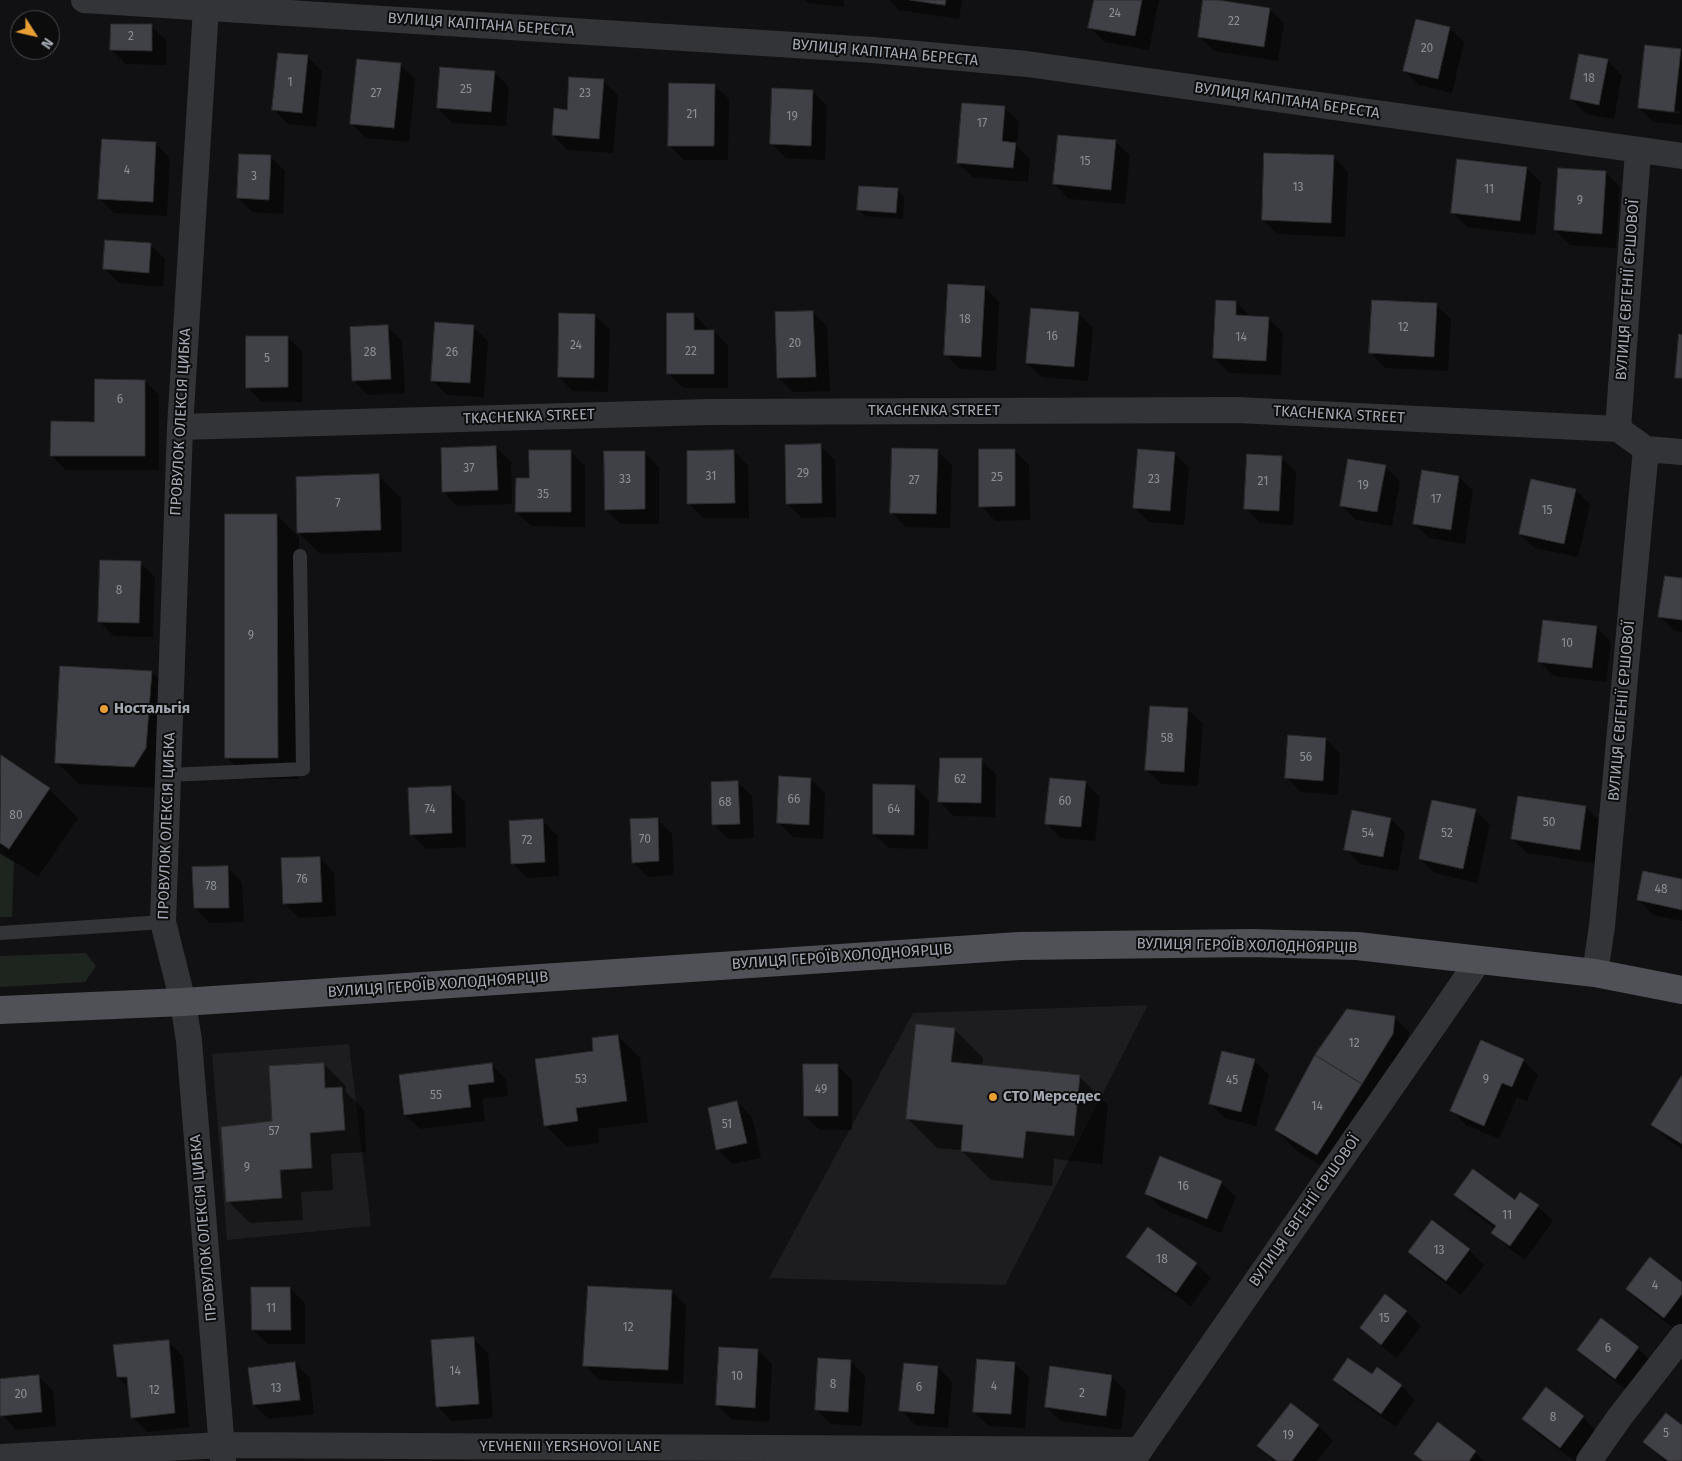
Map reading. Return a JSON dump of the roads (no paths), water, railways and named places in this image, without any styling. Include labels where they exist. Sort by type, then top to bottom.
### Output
[{"type":"main road","name":"ВУЛИЦЯ ГЕРОЇВ ХОЛОДНОЯРЦІВ","points":[[0,1010],[184,1002],[1019,946],[1251,943],[1357,946],[1595,973],[1682,990]]},
{"type":"street","name":"ВУЛИЦЯ КАПІТАНА БЕРЕСТА","points":[[84,0],[873,50],[1028,64],[1682,156]]},
{"type":"street","name":"ПРОВУЛОК ОЛЕКСІЯ ЦИБКА","points":[[206,8],[180,427],[163,922],[184,1002],[189,1041],[223,1453]]},
{"type":"street","name":"ВУЛИЦЯ ЄВГЕНІЇ ЄРШОВОЇ","points":[[1618,429],[1638,150]]},
{"type":"street","name":"TKACHENKA STREET","points":[[180,427],[709,412],[1238,410],[1618,429]]},
{"type":"street","points":[[1618,429],[1646,449],[1682,452]]},
{"type":"street","name":"ВУЛИЦЯ ЄВГЕНІЇ ЄРШОВОЇ","points":[[1595,973],[1602,926],[1646,449]]},
{"type":"street","name":"ВУЛИЦЯ ЄВГЕНІЇ ЄРШОВОЇ","points":[[1136,1455],[1479,960]]},
{"type":"street","points":[[1589,1461],[1619,1418],[1682,1337]]},
{"type":"street","name":"YEVHENII YERSHOVOI LANE","points":[[0,1457],[223,1453],[1136,1455]]},
{"type":"lane","points":[[168,775],[303,769],[300,556]]},
{"type":"lane","points":[[0,932],[163,922]]},
{"type":"place","name":"Ностальгія","points":[[104,709]]},
{"type":"place","name":"СТО Мерседес","points":[[993,1097]]}]
